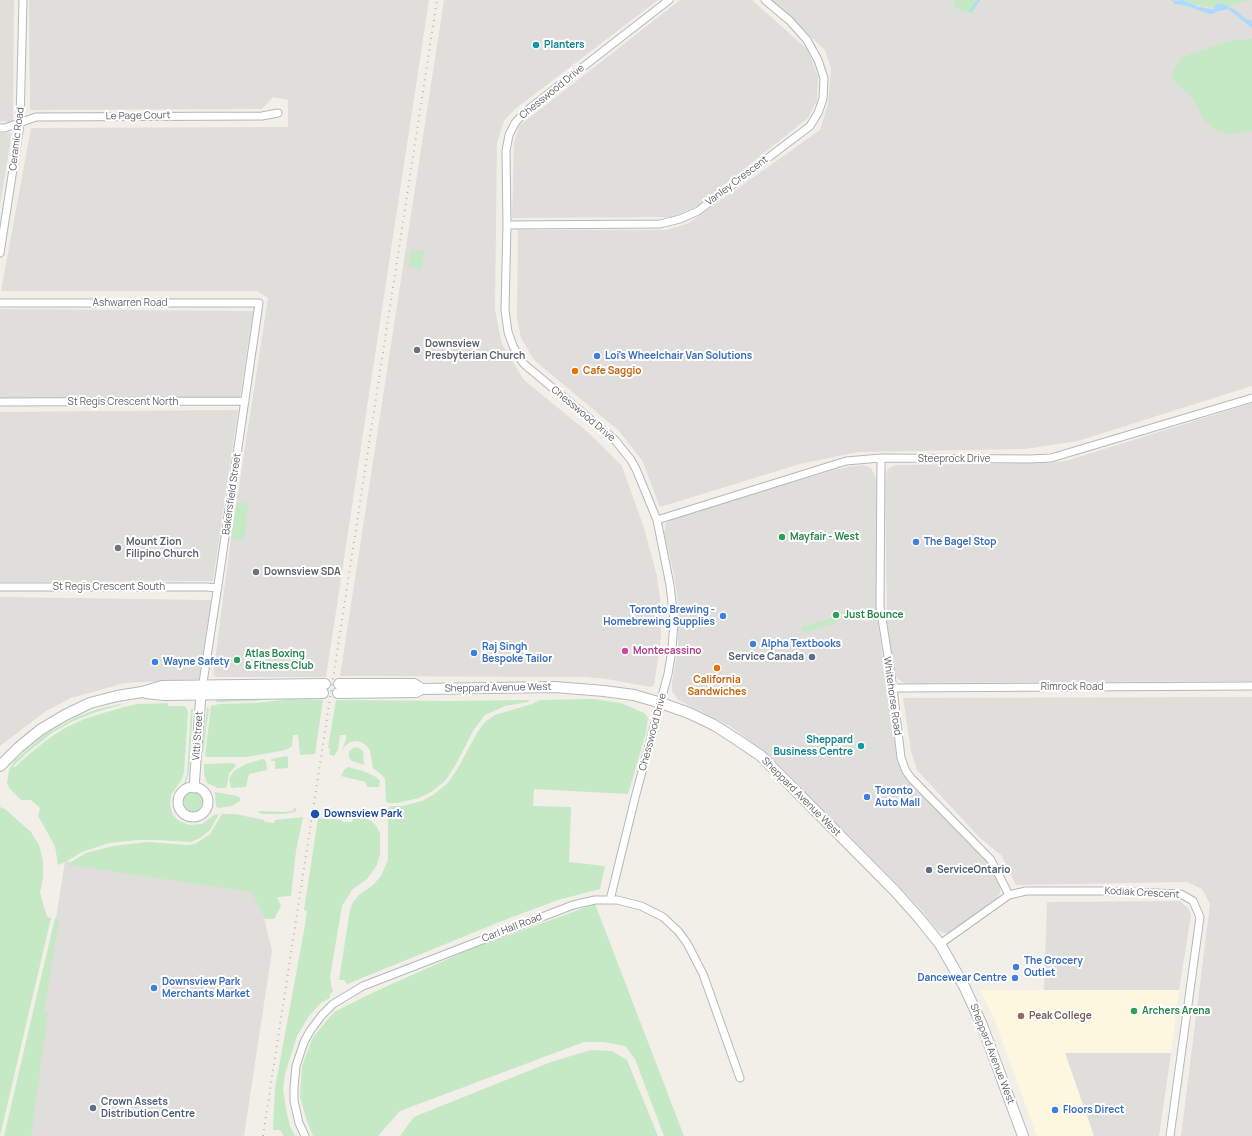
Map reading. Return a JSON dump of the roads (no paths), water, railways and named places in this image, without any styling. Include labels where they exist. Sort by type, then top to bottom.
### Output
[{"type":"main road","name":"Sheppard Avenue West","points":[[339,689],[416,692],[422,689],[555,687],[611,692],[661,703],[689,713],[714,725],[761,756],[895,891],[940,944],[964,986],[982,1025],[1024,1136]]},
{"type":"main road","points":[[0,766],[18,748],[40,730],[65,714],[117,696],[142,692],[164,696],[202,690],[324,689]]},
{"type":"street","name":"Ceramic Road","points":[[0,253],[20,124],[23,0]]},
{"type":"street","name":"Chesswood Drive","points":[[610,900],[635,798],[661,703],[672,650],[674,620],[670,585],[657,520],[636,469],[615,440],[524,364],[513,346],[508,332],[505,310],[507,225],[506,151],[509,135],[524,112],[669,0]]},
{"type":"street","name":"Vanley Crescent","points":[[507,225],[660,224],[680,219],[698,211],[810,126],[818,113],[823,98],[824,78],[818,60],[803,35],[790,21],[765,0]]},
{"type":"street","name":"Le Page Court","points":[[0,128],[20,124],[36,117],[262,116],[278,113]]},
{"type":"street","name":"Ashwarren Road","points":[[0,303],[259,302]]},
{"type":"street","name":"Bakersfield Street","points":[[202,690],[246,401],[259,302]]},
{"type":"street","name":"Steeprock Drive","points":[[657,520],[836,464],[854,460],[881,458],[1051,458],[1252,398]]},
{"type":"street","name":"St Regis Crescent North","points":[[0,402],[246,401]]},
{"type":"street","name":"Whitehorse Road","points":[[881,458],[880,606],[886,652],[893,688],[898,744],[901,758],[906,771],[911,778],[991,860],[1009,895]]},
{"type":"street","name":"St Regis Crescent South","points":[[0,587],[218,588]]},
{"type":"street","name":"Rimrock Road","points":[[893,688],[1252,686]]},
{"type":"street","name":"Vitti Street","points":[[194,788],[202,690]]},
{"type":"street","name":"Kodiak Crescent","points":[[940,944],[1009,895],[1026,891],[1104,891],[1181,894],[1193,901],[1200,917],[1170,1136]]},
{"type":"street","name":"Carl Hall Road","points":[[305,1136],[299,1123],[294,1101],[296,1066],[304,1042],[322,1015],[333,1004],[363,986],[573,905],[595,900],[610,900],[634,904],[650,910],[669,921],[683,938],[703,974],[740,1078]]},
{"type":"water","points":[[1171,0],[1190,3],[1204,10],[1213,11],[1216,4],[1226,5],[1235,10],[1252,24],[1252,28],[1228,9],[1219,9],[1213,14],[1209,14],[1187,6],[1175,4]]},
{"type":"waterway","points":[[970,11],[979,0]]},
{"type":"waterway","points":[[1180,0],[1186,3]]},
{"type":"waterway","points":[[1200,8],[1214,11],[1225,9]]},
{"type":"waterway","points":[[1246,20],[1252,22]]},
{"type":"railway","points":[[263,1136],[437,0]]},
{"type":"place","name":"Planters","points":[[536,45]]},
{"type":"place","name":"Downsview Presbyterian Church","points":[[417,350]]},
{"type":"place","name":"Loi's Wheelchair Van Solutions","points":[[597,356]]},
{"type":"place","name":"Cafe Saggio","points":[[575,371]]},
{"type":"place","name":"Mayfair - West","points":[[782,537]]},
{"type":"place","name":"The Bagel Stop","points":[[916,542]]},
{"type":"place","name":"Mount Zion Filipino Church","points":[[118,548]]},
{"type":"place","name":"Downsview SDA","points":[[256,572]]},
{"type":"place","name":"Just Bounce","points":[[836,615]]},
{"type":"place","name":"Toronto Brewing - Homebrewing Supplies","points":[[723,616]]},
{"type":"place","name":"Alpha Textbooks","points":[[753,644]]},
{"type":"place","name":"Montecassino","points":[[625,651]]},
{"type":"place","name":"Raj Singh Bespoke Tailor","points":[[474,653]]},
{"type":"place","name":"Service Canada","points":[[812,657]]},
{"type":"place","name":"Atlas Boxing & Fitness Club","points":[[237,660]]},
{"type":"place","name":"Wayne Safety","points":[[155,662]]},
{"type":"place","name":"California Sandwiches","points":[[717,668]]},
{"type":"place","name":"Sheppard Business Centre","points":[[861,746]]},
{"type":"place","name":"Toronto Auto Mall","points":[[867,797]]},
{"type":"place","name":"Downsview Park","points":[[315,814]]},
{"type":"place","name":"ServiceOntario","points":[[929,870]]},
{"type":"place","name":"The Grocery Outlet","points":[[1016,967]]},
{"type":"place","name":"Dancewear Centre","points":[[1015,978]]},
{"type":"place","name":"Downsview Park Merchants Market","points":[[154,988]]},
{"type":"place","name":"Archers Arena","points":[[1134,1011]]},
{"type":"place","name":"Peak College","points":[[1021,1016]]},
{"type":"place","name":"Crown Assets Distribution Centre","points":[[93,1108]]},
{"type":"place","name":"Floors Direct","points":[[1055,1110]]}]
